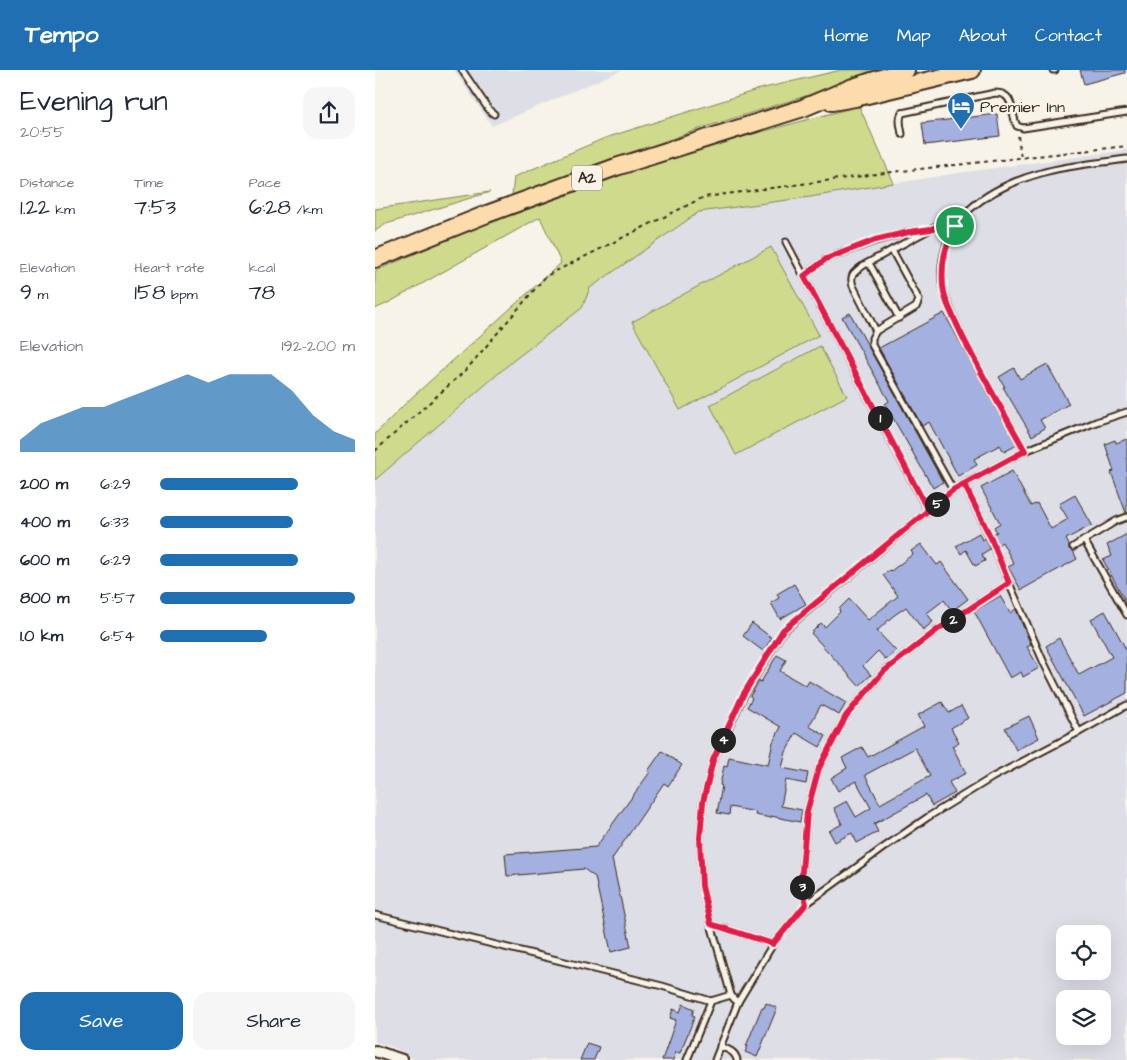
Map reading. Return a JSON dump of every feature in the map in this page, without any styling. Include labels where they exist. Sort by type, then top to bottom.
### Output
[{"type":"highway","name":"A2","points":[[375,259],[487,214],[607,170],[803,108],[853,87],[906,70]]},
{"type":"highway","name":"A2","points":[[803,108],[855,98],[972,70]]},
{"type":"street","points":[[378,1055],[402,1060]]},
{"type":"lane","points":[[462,70],[489,110],[494,114]]},
{"type":"lane","points":[[902,134],[900,116],[902,113],[995,93],[1005,95],[1009,100],[1014,121],[1017,126],[1023,128],[1127,112]]},
{"type":"lane","points":[[1025,451],[969,350],[948,306],[943,288],[942,261],[947,245],[955,226],[969,209],[990,194],[1042,172],[1127,159]]},
{"type":"lane","points":[[876,331],[853,286],[851,279],[853,273],[869,262],[931,229],[945,224],[955,226]]},
{"type":"lane","points":[[804,276],[826,259],[875,240],[931,229]]},
{"type":"lane","points":[[786,242],[928,510]]},
{"type":"lane","points":[[892,250],[919,300],[916,307],[876,331],[871,345],[953,490]]},
{"type":"lane","points":[[869,262],[899,318]]},
{"type":"lane","points":[[738,1002],[731,995],[702,886],[700,838],[703,802],[713,760],[743,695],[783,630],[953,490],[1025,451],[1096,422],[1127,412]]},
{"type":"lane","points":[[964,484],[991,538],[1044,663],[1079,732]]},
{"type":"lane","points":[[1073,547],[1127,517]]},
{"type":"lane","points":[[1084,540],[1127,615]]},
{"type":"lane","points":[[806,904],[801,883],[807,812],[819,768],[846,716],[883,672],[937,630],[1009,583]]},
{"type":"lane","points":[[715,1060],[738,1002],[773,944],[806,904],[928,817],[993,777],[1127,705]]},
{"type":"lane","points":[[375,915],[663,986],[711,1001]]},
{"type":"lane","points":[[711,924],[773,944]]},
{"type":"lane","points":[[687,1060],[711,1001],[731,995]]},
{"type":"lane","points":[[720,1046],[733,1052],[737,1060]]},
{"type":"path","points":[[1017,126],[1021,158]]},
{"type":"path","points":[[375,451],[466,370],[546,276],[704,197],[892,172],[1127,146]]},
{"type":"shaded area","points":[[454,70],[622,70],[492,126]]},
{"type":"shaded area","points":[[1127,150],[1127,1060],[415,1060],[393,1047],[375,1042],[375,480],[514,359],[582,308],[590,288],[699,212],[810,197],[951,174]]},
{"type":"green space","points":[[841,70],[890,70],[705,127],[512,195],[514,177],[605,138],[760,89]]},
{"type":"green space","points":[[859,106],[894,183],[699,212],[590,288],[582,308],[514,360],[375,480],[375,434],[409,400],[561,263],[540,217],[375,309],[375,271],[528,205],[659,159]]},
{"type":"green space","points":[[490,192],[386,224],[375,231],[375,209]]},
{"type":"green space","points":[[771,247],[819,335],[680,410],[632,322]]},
{"type":"green space","points":[[820,346],[847,396],[736,455],[710,405]]},
{"type":"building","points":[[1080,70],[1125,70],[1125,73],[1084,84]]},
{"type":"building","name":"Premier Inn","points":[[997,114],[1000,136],[925,145],[922,123]]},
{"type":"building","points":[[850,313],[943,482],[933,488],[885,404],[889,401],[842,317]]},
{"type":"building","points":[[944,313],[1017,445],[1004,452],[1000,445],[974,459],[977,465],[958,476],[929,422],[922,426],[879,348]]},
{"type":"building","points":[[1047,364],[1069,404],[1040,420],[1045,428],[1032,436],[999,377],[1014,368],[1020,379]]},
{"type":"building","points":[[1127,439],[1126,513],[1111,472],[1114,471],[1105,444],[1115,440],[1116,443]]},
{"type":"building","points":[[1012,471],[1031,506],[1037,503],[1051,529],[1068,519],[1059,504],[1075,495],[1092,525],[1066,539],[1069,549],[1073,551],[1077,559],[1021,590],[1008,567],[1014,564],[1002,542],[998,545],[993,534],[997,532],[994,527],[1000,523],[981,488]]},
{"type":"building","points":[[979,533],[982,540],[986,538],[990,549],[982,554],[985,561],[975,566],[966,550],[961,554],[956,546]]},
{"type":"building","points":[[1127,534],[1127,604],[1103,560],[1112,556],[1107,545]]},
{"type":"building","points":[[921,544],[937,565],[941,562],[968,599],[952,611],[944,600],[927,613],[933,622],[923,630],[906,607],[893,616],[877,631],[896,651],[886,660],[878,651],[863,666],[871,675],[859,686],[811,633],[821,623],[825,627],[840,612],[839,609],[849,599],[868,620],[898,596],[883,575],[913,554],[911,551]]},
{"type":"building","points":[[794,584],[806,604],[780,619],[771,603],[779,598],[777,594]]},
{"type":"building","points":[[1000,596],[1010,613],[1016,609],[1031,645],[1027,647],[1039,668],[1023,677],[1021,672],[1010,678],[974,611]]},
{"type":"building","points":[[1105,611],[1127,651],[1127,693],[1084,716],[1046,646],[1059,638],[1079,675],[1112,657],[1091,619]]},
{"type":"building","points":[[752,623],[772,638],[763,651],[743,636]]},
{"type":"building","points":[[777,655],[786,660],[780,671],[806,686],[809,681],[846,703],[839,715],[821,705],[809,726],[826,736],[820,747],[796,733],[786,752],[782,768],[808,773],[806,784],[786,780],[781,806],[802,810],[800,822],[755,815],[756,812],[730,807],[729,815],[717,813],[724,766],[727,767],[729,757],[768,765],[773,742],[781,727],[747,707],[752,698],[750,696]]},
{"type":"building","points":[[942,702],[949,713],[961,706],[968,718],[951,728],[959,742],[952,746],[966,773],[949,782],[955,793],[932,806],[926,795],[874,824],[878,832],[857,843],[852,833],[835,842],[829,831],[842,824],[834,808],[847,801],[856,817],[871,808],[856,781],[838,791],[831,778],[847,768],[842,758],[862,747],[868,757],[924,726],[918,715]],"holes":[[[915,748],[930,776],[880,804],[865,775]]]},
{"type":"building","points":[[1029,716],[1039,738],[1016,750],[1005,728]]},
{"type":"building","points":[[662,751],[682,765],[668,786],[664,783],[612,859],[631,947],[611,952],[595,877],[584,869],[507,876],[505,854],[596,847],[650,772],[648,771]]},
{"type":"building","points":[[766,1003],[777,1008],[757,1057],[745,1052],[748,1046],[746,1046],[762,1007],[764,1008]]},
{"type":"building","points":[[683,1004],[694,1009],[692,1015],[695,1016],[680,1053],[676,1052],[673,1060],[662,1060],[676,1020],[670,1018],[673,1009],[680,1012]]},
{"type":"building","points":[[587,1043],[599,1047],[594,1060],[580,1060]]},
{"type":"place","name":"Premier Inn","points":[[961,130]]},
{"type":"route","points":[[955,226],[942,261],[943,288],[948,306],[969,350],[1025,451],[953,490],[783,630],[743,695],[713,760],[703,802],[700,838],[702,886],[711,924],[773,944],[806,904],[801,883],[807,812],[819,768],[846,716],[883,672],[937,630],[1009,583],[991,538],[964,484],[953,490],[928,510],[804,276],[826,259],[875,240],[931,229],[945,224],[955,226]]}]
